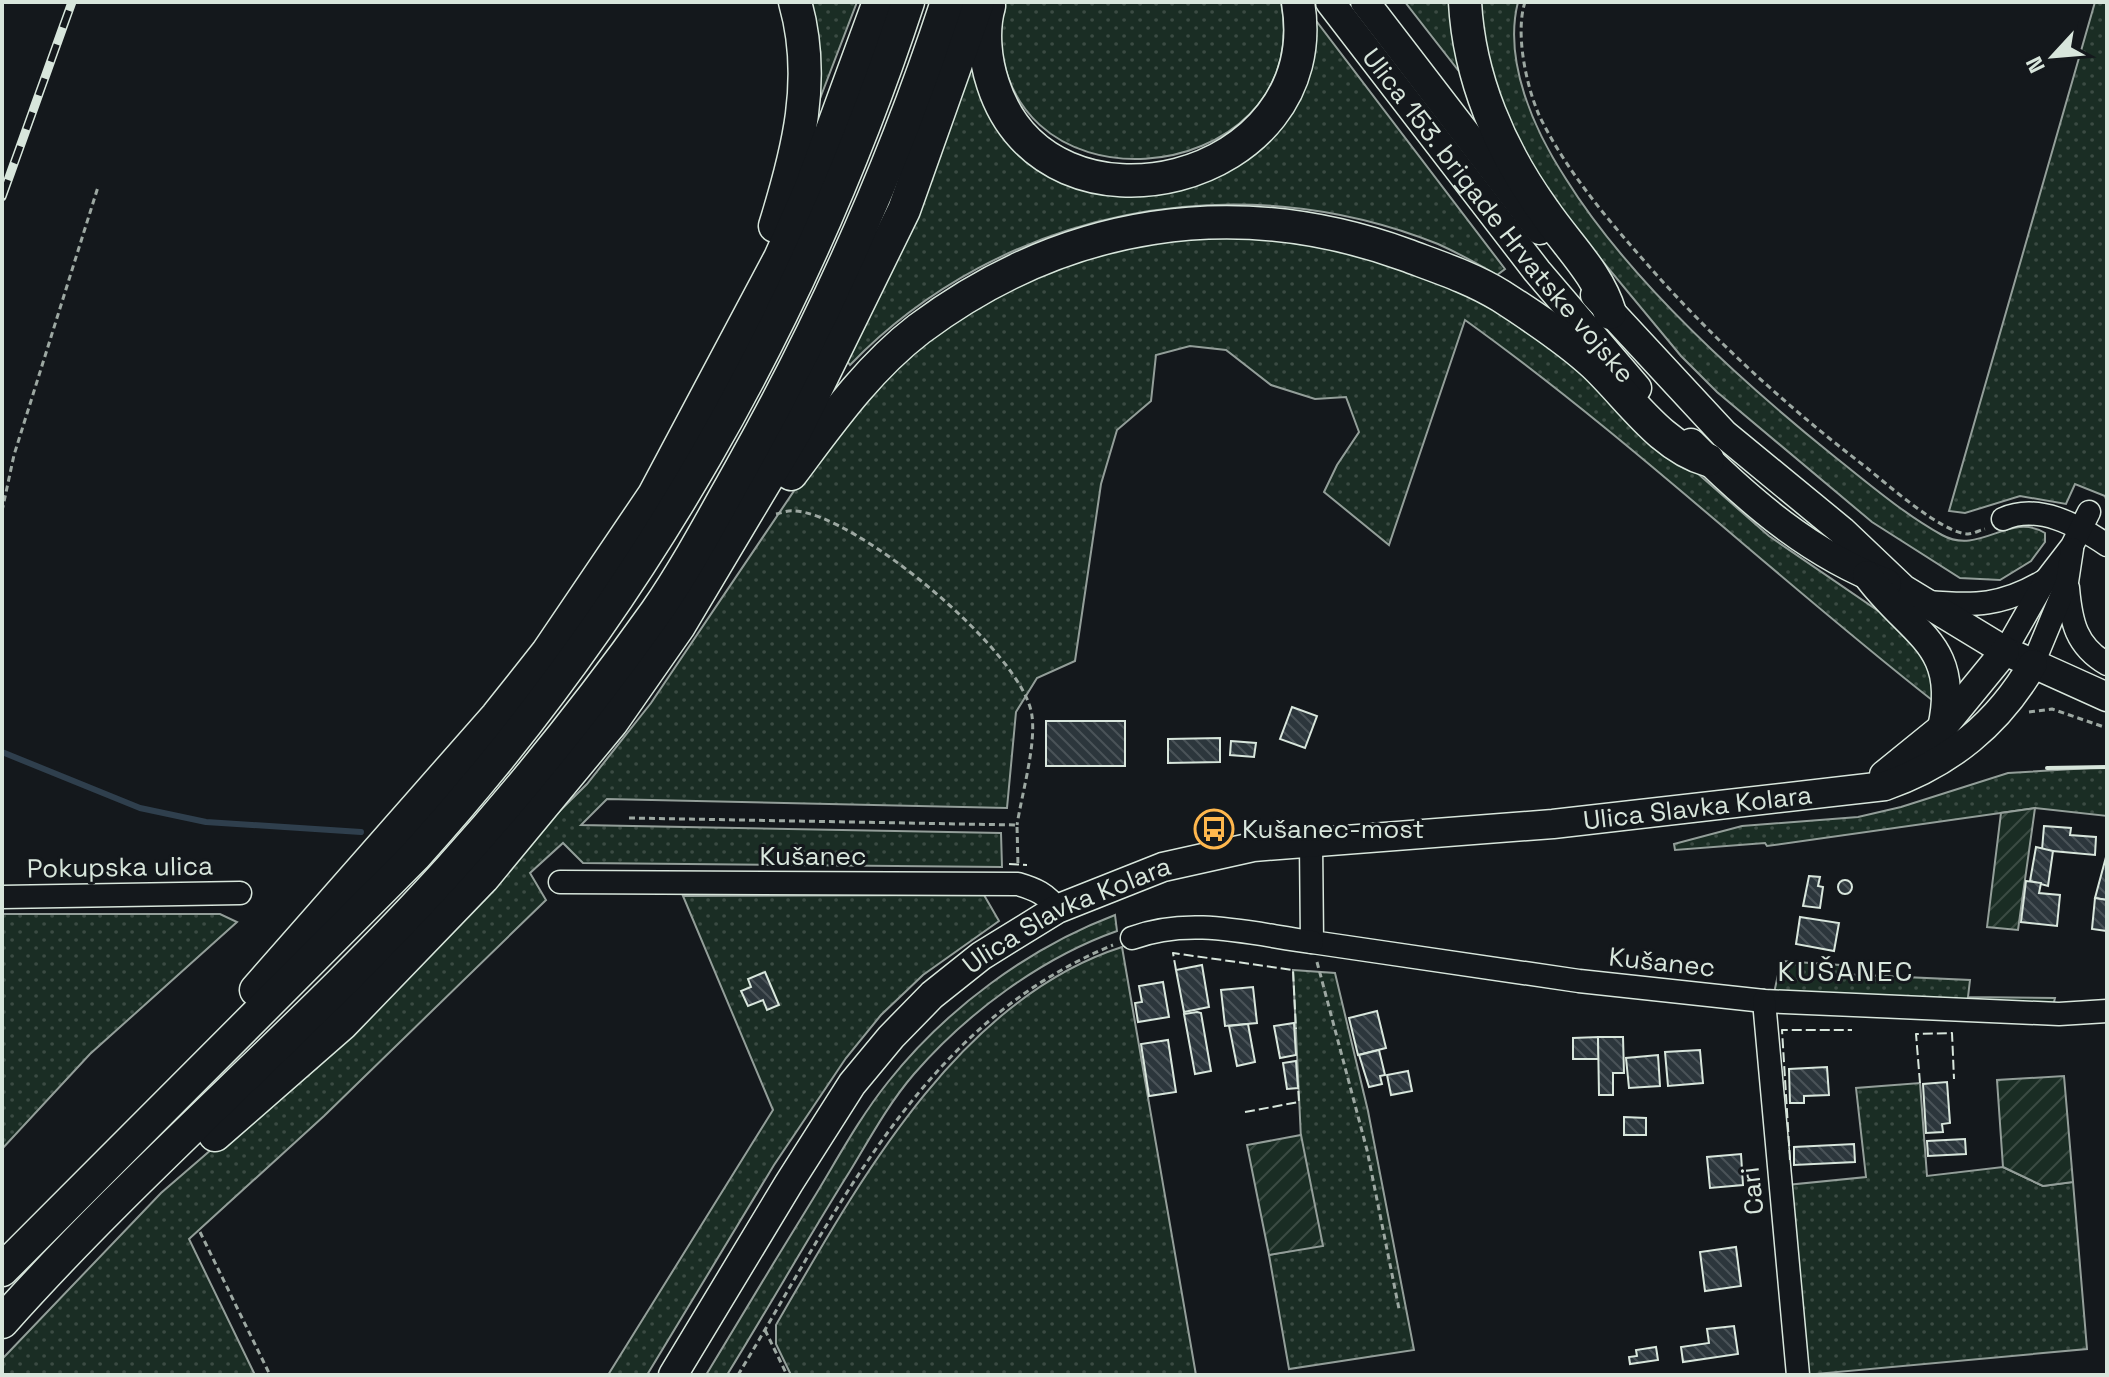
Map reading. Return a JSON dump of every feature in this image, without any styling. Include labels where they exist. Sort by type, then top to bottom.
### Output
[{"type":"highway","points":[[696,411],[713,353],[775,226],[797,152],[807,92],[795,2]]},
{"type":"highway","points":[[179,1093],[189,1061],[449,775],[547,653],[654,495],[780,258],[810,190],[879,2]]},
{"type":"highway","points":[[2,1270],[327,947],[472,792],[570,669],[632,581],[739,400],[807,265],[908,2]]},
{"type":"highway","points":[[2,1322],[112,1208],[327,999],[448,872],[519,791],[658,610],[772,413],[828,303],[880,180],[947,2]]},
{"type":"highway","points":[[112,1208],[163,1180],[342,1024],[483,878],[612,722],[679,626],[796,430],[904,210],[978,2]]},
{"type":"highway","points":[[991,2],[986,17],[987,66],[999,102],[1019,132],[1054,161],[1092,176],[1126,181],[1164,180],[1199,170],[1237,150],[1266,124],[1288,88],[1297,56],[1298,2]]},
{"type":"highway","points":[[1465,2],[1467,36],[1493,123],[1543,210],[1603,288],[1610,313]]},
{"type":"highway","points":[[679,626],[699,614],[760,517],[845,401],[895,350],[1003,274],[1043,258],[1135,231],[1189,222],[1300,226],[1365,240],[1445,270],[1498,295],[1544,327],[1591,361],[1679,450],[1708,460]]},
{"type":"main road","name":"Ulica 153. brigade Hrvatske vojske","points":[[1330,2],[1537,271],[1644,397],[1708,460],[1790,531],[1816,549],[1912,595],[2005,651],[2107,697]]},
{"type":"main road","name":"Ulica 153. brigade Hrvatske vojske","points":[[1365,2],[1555,248],[1610,313],[1724,434],[1842,531],[1912,595]]},
{"type":"main road","points":[[1867,575],[1896,611],[1934,648],[1943,664],[1948,682],[1942,728]]},
{"type":"main road","name":"Ulica Slavka Kolara","points":[[1861,789],[1914,754],[1942,728],[2005,651]]},
{"type":"main road","name":"Ulica Slavka Kolara","points":[[673,1375],[852,1084],[891,1037],[932,995],[981,956],[1057,909],[1163,867],[1253,847],[1617,817],[1861,789],[1908,778],[1961,748],[2007,704],[2033,664]]},
{"type":"street","points":[[2003,519],[2019,511],[2039,513],[2080,529],[2107,545]]},
{"type":"street","points":[[2033,664],[2056,582],[2080,529]]},
{"type":"street","points":[[1912,595],[1997,603],[2056,582]]},
{"type":"street","points":[[2005,651],[2056,582]]},
{"type":"street","points":[[2056,582],[2080,641],[2107,664]]},
{"type":"street","points":[[1132,938],[1166,927],[1192,925],[1312,942],[1311,843]]},
{"type":"street","name":"Kušanec","points":[[560,882],[1018,884]]},
{"type":"street","points":[[1018,884],[1036,889],[1057,909]]},
{"type":"street","name":"Pokupska ulica","points":[[2,897],[240,893]]},
{"type":"street","name":"Kušanec","points":[[1312,942],[1579,981],[1764,1001],[2045,1014],[2107,1011]]},
{"type":"street","name":"Cari","points":[[1764,1001],[1798,1375]]},
{"type":"path","points":[[1525,2],[1522,14],[1524,54],[1538,112],[1603,213],[1683,306],[1746,369],[1815,428],[1945,526],[1967,534],[2003,519]]},
{"type":"path","points":[[2,511],[14,455],[98,187]]},
{"type":"path","points":[[760,517],[795,511],[842,529],[879,549],[937,592],[985,639],[1018,686],[1032,714],[1017,825],[1018,884]]},
{"type":"path","points":[[629,818],[1017,825]]},
{"type":"path","points":[[738,1375],[881,1140],[939,1067],[1018,996],[1076,963],[1132,938]]},
{"type":"path","points":[[1312,942],[1367,1150],[1399,1309]]},
{"type":"path","points":[[200,1232],[270,1375]]},
{"type":"path","points":[[765,1330],[787,1375]]},
{"type":"green space","points":[[809,2],[857,2],[816,109]]},
{"type":"green space","points":[[1001,2],[1281,2],[1279,66],[1249,114],[1202,146],[1146,159],[1088,152],[1039,125],[1007,75]]},
{"type":"green space","points":[[1405,2],[1455,2],[1465,63],[1458,70]]},
{"type":"green space","points":[[1477,2],[1518,2],[1514,25],[1518,71],[1533,117],[1554,160],[1592,217],[1654,292],[1689,328],[1835,457],[1928,527],[1956,540],[1982,538],[2019,527],[2045,533],[2045,542],[2031,561],[2000,580],[1960,578],[1872,522],[1717,392],[1681,356],[1546,193],[1496,102]]},
{"type":"green space","points":[[2095,2],[2107,2],[2107,502],[2105,496],[2075,484],[2066,504],[2020,496],[1965,513],[1949,511]]},
{"type":"green space","points":[[1311,22],[1317,22],[1505,269],[1497,275],[1438,244],[1361,220],[1283,207],[1204,205],[1126,215],[1050,236],[978,268],[911,311],[850,365],[844,357],[972,51],[1060,172],[1236,160]]},
{"type":"green space","points":[[1242,227],[1448,277],[1557,350],[1769,536],[1912,634],[1933,675],[1932,700],[1585,411],[1465,320],[1389,545],[1324,492],[1359,432],[1346,397],[1315,399],[1271,385],[1226,350],[1190,346],[1156,355],[1151,401],[1117,430],[1101,484],[1075,661],[1037,678],[1016,712],[1007,808],[607,799],[581,825],[1001,833],[1002,867],[583,863],[563,843],[530,873],[546,900],[324,1116],[189,1239],[255,1375],[2,1375],[2,1359],[161,1193],[249,1117],[587,784],[651,703],[829,439],[930,333],[1053,261]]},
{"type":"green space","points":[[2107,767],[2107,816],[2035,808],[1767,846],[1765,843],[1675,850],[1674,844],[1742,826],[1858,817],[1901,807],[2008,773]]},
{"type":"green space","points":[[2035,808],[2018,930],[1987,927],[2001,813]]},
{"type":"green space","points":[[984,895],[999,921],[923,975],[881,1015],[846,1058],[774,1165],[647,1375],[608,1375],[773,1110],[683,896]]},
{"type":"green space","points":[[2,914],[220,914],[237,922],[90,1054],[2,1149]]},
{"type":"green space","points":[[1115,915],[1117,931],[1061,956],[1007,990],[957,1030],[914,1074],[880,1121],[727,1375],[706,1375],[859,1123],[911,1055],[962,1006],[1020,963]]},
{"type":"green space","points":[[1122,947],[1196,1375],[791,1375],[776,1344],[776,1325],[841,1214],[918,1103],[962,1053],[1010,1008],[1063,972]]},
{"type":"green space","points":[[1781,961],[1840,965],[1839,974],[1970,980],[1968,997],[2055,998],[2053,1006],[1774,993]]},
{"type":"green space","points":[[1293,970],[1335,973],[1368,1111],[1414,1350],[1289,1369],[1269,1255],[1322,1245],[1301,1139]]},
{"type":"green space","points":[[2064,1076],[2073,1182],[2043,1186],[2003,1167],[1997,1080]]},
{"type":"green space","points":[[1920,1083],[1927,1176],[2003,1167],[2043,1186],[2073,1182],[2087,1349],[1805,1375],[1787,1185],[1866,1177],[1856,1088]]},
{"type":"green space","points":[[1301,1135],[1323,1246],[1269,1255],[1247,1145]]},
{"type":"building","points":[[1292,707],[1317,716],[1305,748],[1280,739]]},
{"type":"building","points":[[1046,721],[1125,721],[1125,766],[1046,766]]},
{"type":"building","points":[[1220,738],[1220,762],[1168,763],[1168,739]]},
{"type":"building","points":[[1231,741],[1256,743],[1254,757],[1230,755]]},
{"type":"building","points":[[2044,826],[2071,828],[2070,835],[2096,837],[2095,855],[2042,850]]},
{"type":"building","points":[[2036,847],[2053,851],[2048,886],[2030,881]]},
{"type":"building","points":[[2106,857],[2107,900],[2095,898]]},
{"type":"building","points":[[1809,876],[1820,877],[1818,886],[1823,887],[1820,908],[1803,906]]},
{"type":"building","points":[[1845,880],[1852,887],[1845,894],[1838,887]]},
{"type":"building","points":[[2026,881],[2041,883],[2039,893],[2060,895],[2057,926],[2021,922]]},
{"type":"building","points":[[2095,898],[2107,900],[2107,931],[2092,929]]},
{"type":"building","points":[[1800,917],[1839,923],[1834,951],[1796,944]]},
{"type":"building","points":[[1202,965],[1209,1007],[1184,1012],[1176,970]]},
{"type":"building","points":[[765,972],[779,1005],[767,1010],[763,1000],[748,1006],[741,991],[751,987],[748,979]]},
{"type":"building","points":[[1163,982],[1169,1017],[1138,1022],[1135,1003],[1142,1002],[1139,986]]},
{"type":"building","points":[[1253,987],[1257,1023],[1225,1026],[1221,990]]},
{"type":"building","points":[[1377,1011],[1386,1048],[1358,1055],[1349,1018]]},
{"type":"building","points":[[1201,1013],[1211,1071],[1195,1074],[1184,1014]]},
{"type":"building","points":[[1294,1023],[1296,1055],[1280,1058],[1274,1026]]},
{"type":"building","points":[[1248,1024],[1255,1062],[1237,1066],[1229,1026]]},
{"type":"building","points":[[1598,1037],[1599,1059],[1573,1059],[1573,1038]]},
{"type":"building","points":[[1598,1037],[1623,1037],[1624,1073],[1613,1073],[1613,1095],[1599,1095]]},
{"type":"building","points":[[1168,1040],[1176,1092],[1149,1096],[1141,1044]]},
{"type":"building","points":[[1379,1050],[1385,1075],[1380,1076],[1382,1084],[1369,1087],[1359,1055]]},
{"type":"building","points":[[1700,1050],[1703,1083],[1668,1086],[1665,1052]]},
{"type":"building","points":[[1658,1055],[1660,1086],[1629,1088],[1626,1058]]},
{"type":"building","points":[[1296,1061],[1298,1088],[1287,1089],[1283,1063]]},
{"type":"building","points":[[1827,1067],[1829,1095],[1804,1096],[1804,1103],[1790,1103],[1789,1069]]},
{"type":"building","points":[[1408,1071],[1412,1091],[1391,1095],[1387,1075]]},
{"type":"building","points":[[1947,1082],[1950,1123],[1942,1124],[1943,1132],[1926,1133],[1923,1084]]},
{"type":"building","points":[[1624,1117],[1646,1118],[1646,1135],[1624,1135]]},
{"type":"building","points":[[1965,1139],[1966,1154],[1928,1156],[1927,1141]]},
{"type":"building","points":[[1854,1144],[1855,1162],[1794,1165],[1794,1147]]},
{"type":"building","points":[[1741,1154],[1743,1185],[1710,1188],[1707,1157]]},
{"type":"building","points":[[1736,1247],[1741,1286],[1705,1291],[1700,1252]]},
{"type":"building","points":[[1734,1326],[1738,1354],[1683,1362],[1681,1347],[1709,1343],[1707,1329]]},
{"type":"building","points":[[1656,1347],[1658,1360],[1630,1364],[1629,1357],[1637,1356],[1636,1350]]},
{"type":"waterway","points":[[2,752],[140,808],[206,822],[361,832]]},
{"type":"railway","points":[[2,197],[72,2]]},
{"type":"fence","points":[[1009,864],[1027,865]]},
{"type":"fence","points":[[1176,970],[1173,953],[1293,970],[1296,1029]]},
{"type":"fence","points":[[1790,1160],[1782,1030],[1852,1030]]},
{"type":"fence","points":[[1920,1083],[1916,1034],[1952,1033],[1954,1079]]},
{"type":"fence","points":[[1245,1112],[1299,1102],[1298,1085]]},
{"type":"wall","points":[[2047,768],[2107,767]]},
{"type":"place","name":"Kušanec-most","points":[[1214,829]]},
{"type":"district","name":"KUŠANEC","points":[[1846,971]]}]
